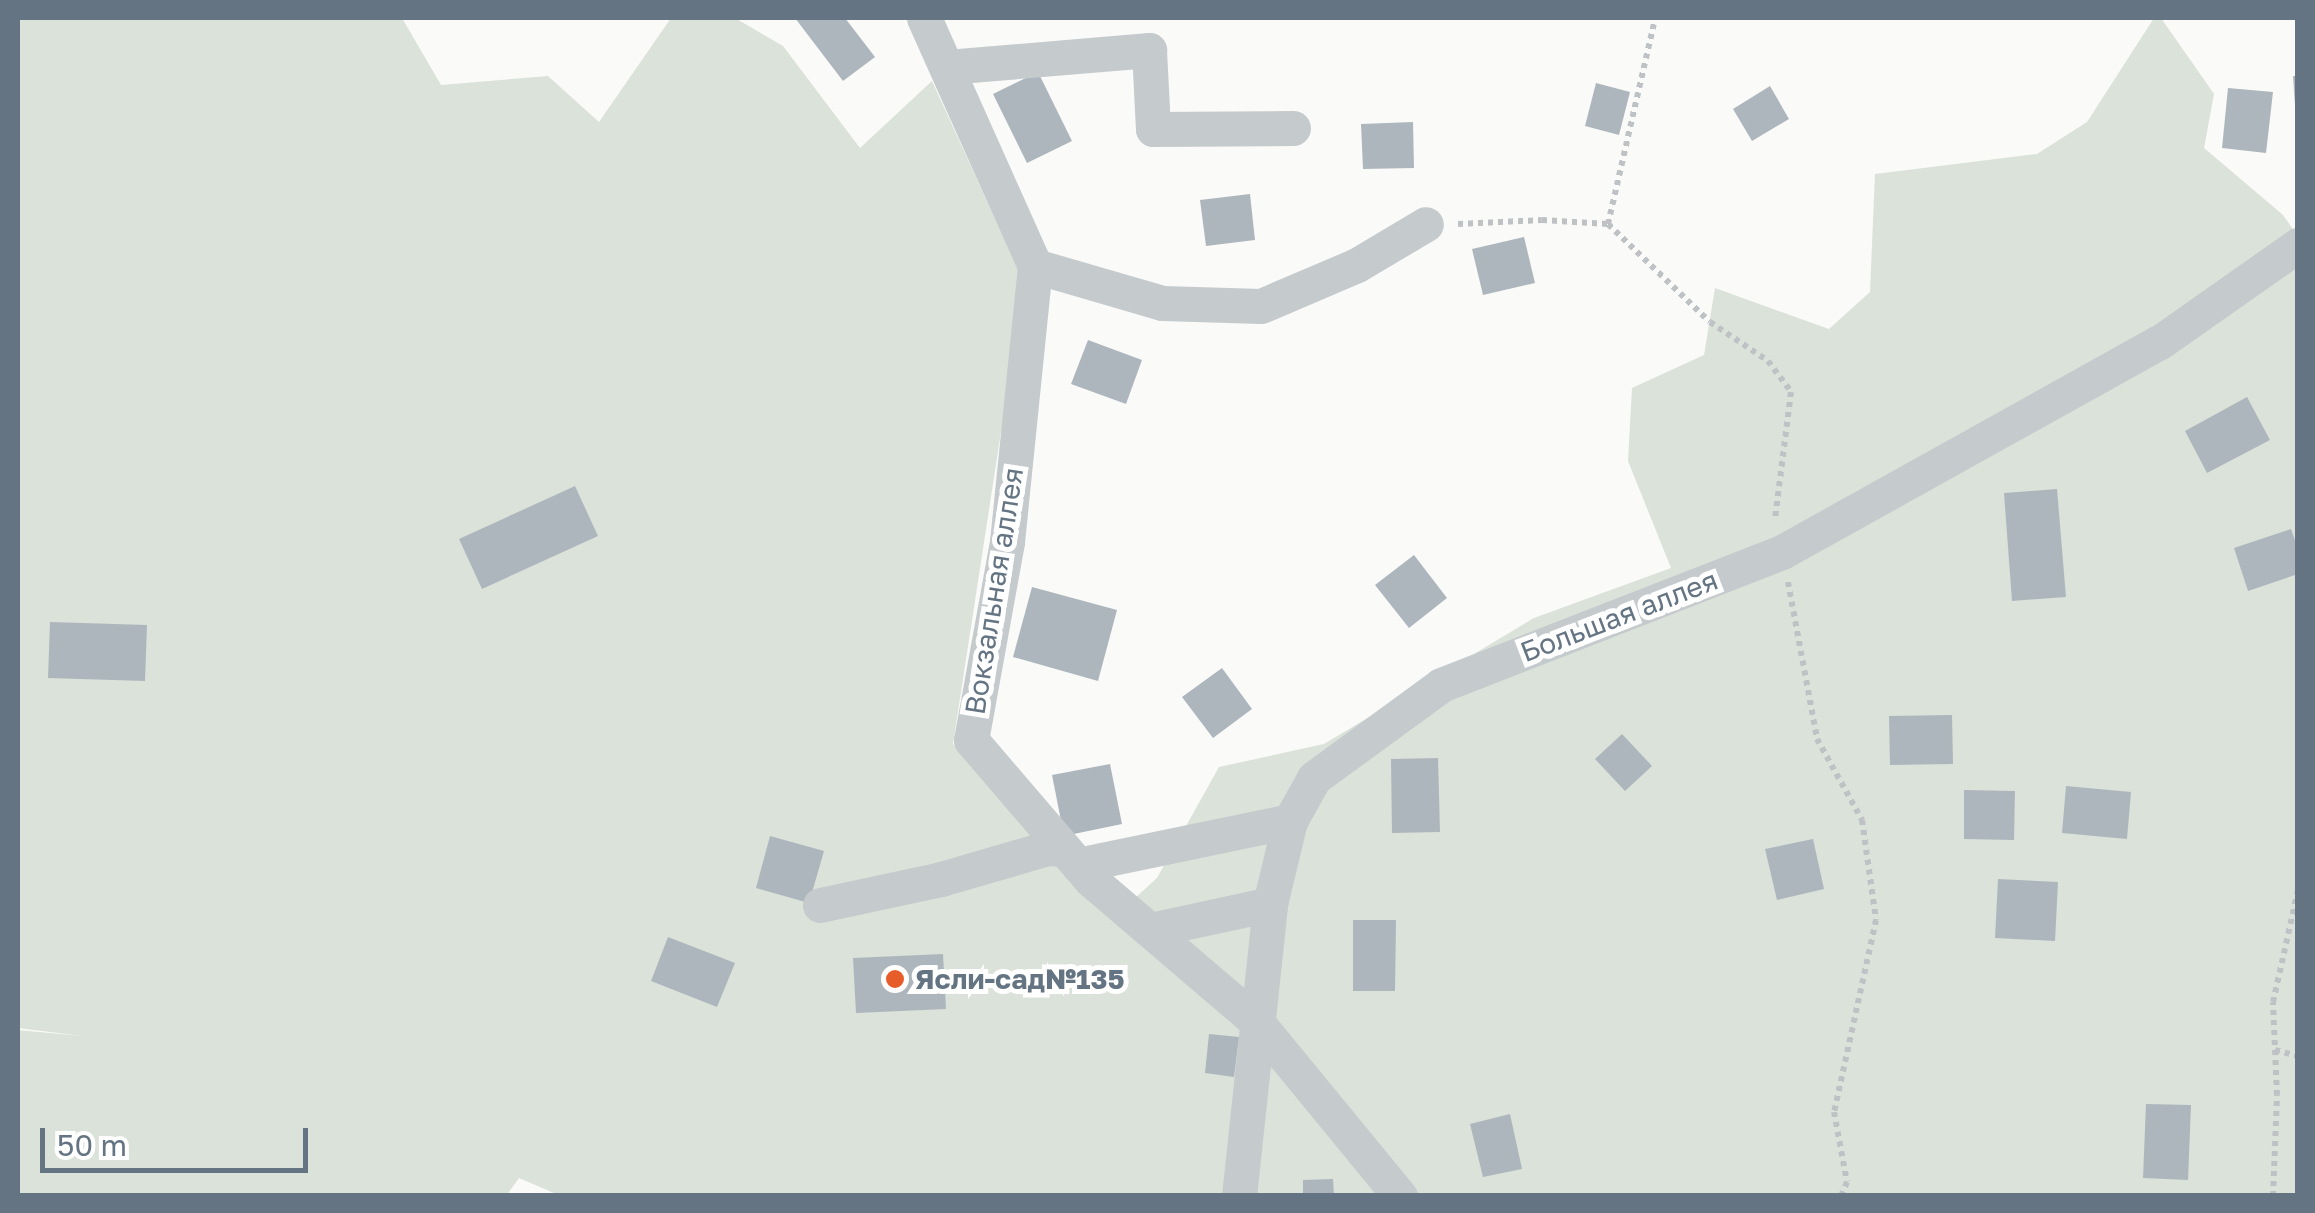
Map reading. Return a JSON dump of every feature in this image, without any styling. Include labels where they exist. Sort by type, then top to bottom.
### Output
[{"type":"street","name":"Вокзальная аллея","points":[[924,18],[1034,266],[1006,542],[971,740],[1071,857],[1256,1020],[1400,1196]]},
{"type":"street","points":[[947,68],[1149,36],[1152,129],[1293,128]]},
{"type":"street","points":[[1034,266],[1162,303],[1260,306],[1357,265],[1426,224]]},
{"type":"street","name":"Большая аллея","points":[[1239,1196],[1270,904],[1290,821],[1314,778],[1440,686],[1782,552],[2160,342],[2298,245]]},
{"type":"street","points":[[820,906],[942,879],[1048,848],[1071,857],[1290,821]]},
{"type":"street","points":[[1150,930],[1270,904]]},
{"type":"path","points":[[1608,224],[1655,18]]},
{"type":"path","points":[[1426,224],[1542,220],[1608,224],[1710,322],[1768,362],[1791,392],[1773,535],[1782,552],[1817,739],[1862,820],[1876,920],[1834,1112],[1847,1182],[1842,1196]]},
{"type":"path","points":[[2273,1196],[2273,1002],[2298,890]]},
{"type":"path","points":[[2275,1050],[2298,1056]]},
{"type":"shaded area","points":[[18,18],[402,18],[441,85],[548,76],[599,122],[671,18],[735,18],[783,46],[860,148],[932,81],[1024,282],[953,744],[1113,918],[1157,878],[1219,767],[1324,744],[1534,618],[1671,568],[1628,461],[1632,388],[1704,355],[1715,288],[1829,329],[1870,292],[1875,174],[2037,154],[2087,122],[2154,18],[2161,18],[2214,94],[2204,148],[2283,215],[2297,235],[2297,1195],[561,1196],[519,1178],[506,1196],[18,1195],[18,1030],[82,1036],[18,1028]]},
{"type":"building","points":[[795,18],[845,18],[875,57],[843,81]]},
{"type":"building","points":[[1038,72],[1072,141],[1027,163],[993,94]]},
{"type":"building","points":[[2293,76],[2298,76],[2298,105],[2295,105]]},
{"type":"building","points":[[1596,83],[1630,92],[1619,135],[1585,126]]},
{"type":"building","points":[[1770,86],[1789,119],[1752,141],[1733,109]]},
{"type":"building","points":[[2228,88],[2273,92],[2266,153],[2222,148]]},
{"type":"building","points":[[1413,122],[1414,168],[1363,169],[1361,124]]},
{"type":"building","points":[[1250,194],[1255,240],[1206,246],[1200,200]]},
{"type":"building","points":[[1524,237],[1535,283],[1483,295],[1472,249]]},
{"type":"building","points":[[1088,340],[1142,360],[1126,404],[1071,384]]},
{"type":"building","points":[[2247,397],[2270,440],[2207,473],[2185,431]]},
{"type":"building","points":[[575,486],[598,536],[482,589],[459,539]]},
{"type":"building","points":[[2057,489],[2066,597],[2012,601],[2004,493]]},
{"type":"building","points":[[2291,529],[2298,549],[2298,574],[2248,591],[2234,548]]},
{"type":"building","points":[[1414,555],[1447,598],[1409,628],[1375,585]]},
{"type":"building","points":[[1032,587],[1117,610],[1098,681],[1013,657]]},
{"type":"building","points":[[50,622],[147,625],[145,681],[48,678]]},
{"type":"building","points":[[1222,668],[1252,709],[1213,738],[1182,697]]},
{"type":"building","points":[[1952,715],[1953,764],[1890,765],[1889,716]]},
{"type":"building","points":[[1622,734],[1652,766],[1625,791],[1595,759]]},
{"type":"building","points":[[1438,758],[1440,832],[1392,833],[1391,759]]},
{"type":"building","points":[[1110,764],[1122,824],[1064,836],[1052,775]]},
{"type":"building","points":[[2066,786],[2131,792],[2127,839],[2062,833]]},
{"type":"building","points":[[1964,790],[2015,791],[2014,840],[1964,839]]},
{"type":"building","points":[[770,836],[824,851],[809,903],[756,888]]},
{"type":"building","points":[[1813,839],[1824,889],[1777,900],[1765,849]]},
{"type":"building","points":[[1998,879],[2058,882],[2055,941],[1995,938]]},
{"type":"building","points":[[1353,920],[1396,920],[1395,991],[1353,991]]},
{"type":"building","points":[[668,937],[735,963],[717,1007],[651,981]]},
{"type":"building","points":[[943,954],[946,1009],[856,1013],[853,958]]},
{"type":"building","points":[[1209,1034],[1239,1037],[1234,1077],[1205,1073]]},
{"type":"building","points":[[2146,1104],[2191,1105],[2188,1180],[2143,1178]]},
{"type":"building","points":[[1510,1114],[1522,1169],[1483,1177],[1470,1124]]},
{"type":"building","points":[[1333,1179],[1334,1196],[1303,1196],[1303,1180]]},
{"type":"place","name":"Ясли-сад№135","points":[[895,979]]}]
